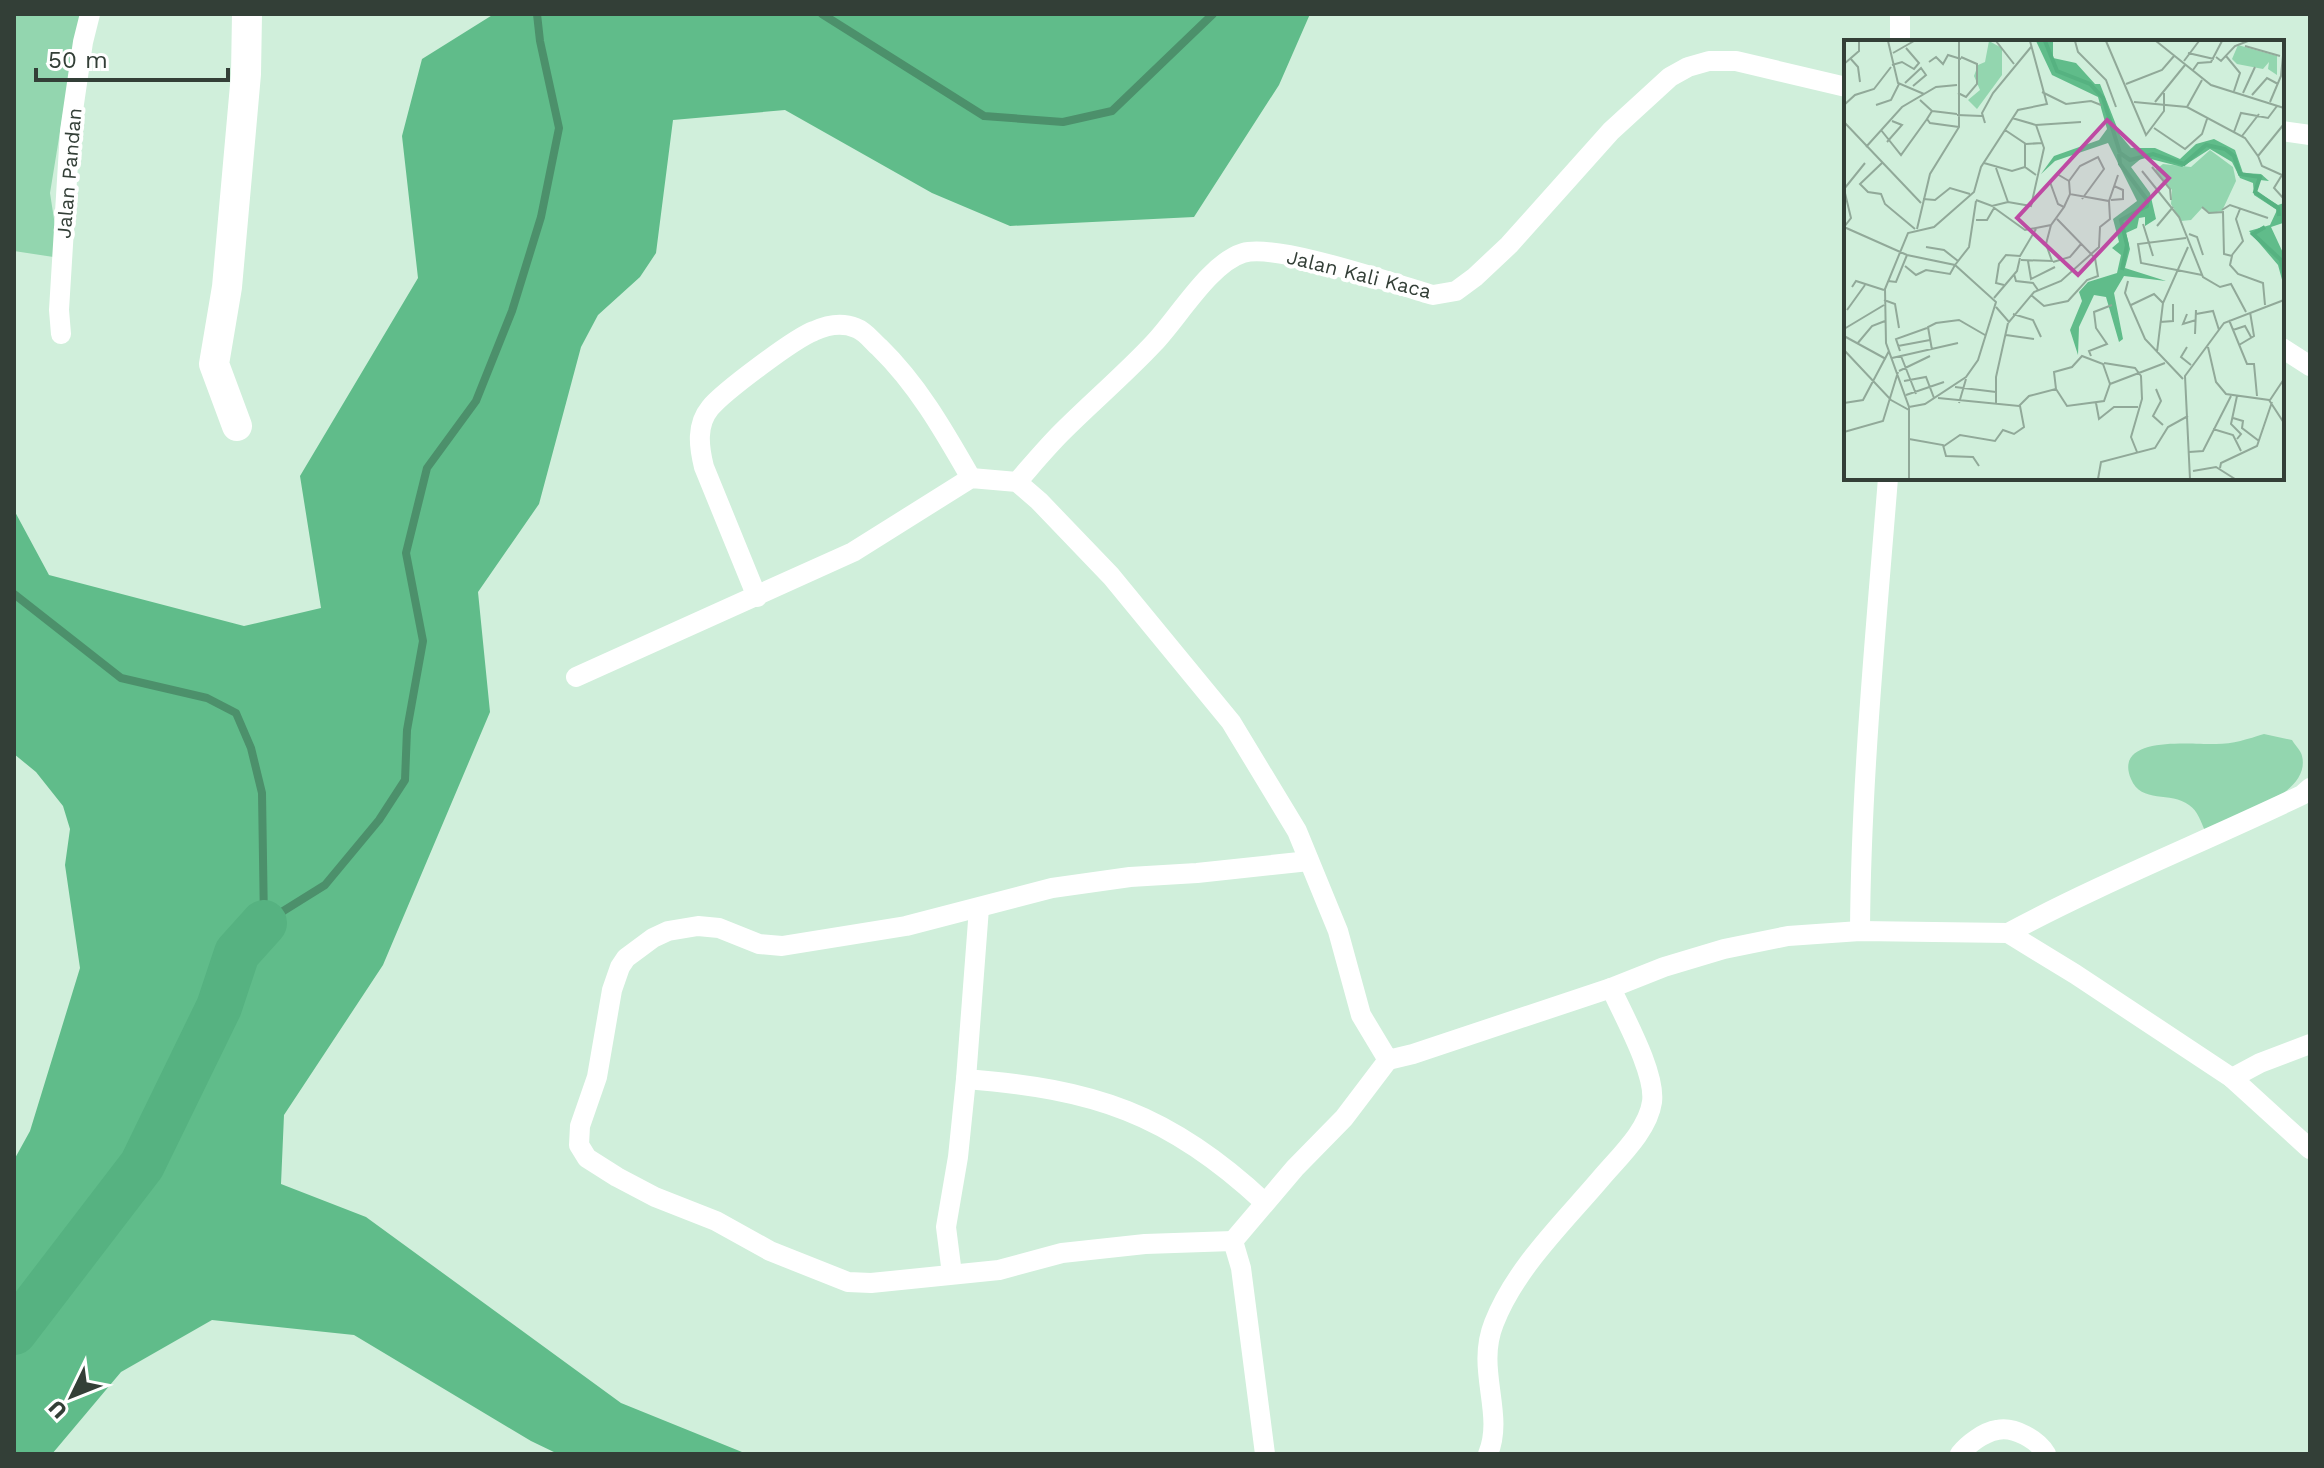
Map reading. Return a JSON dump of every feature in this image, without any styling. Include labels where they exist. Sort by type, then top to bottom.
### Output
[{"type":"street","name":"Jalan Pandan","points":[[61,334],[59,310],[70,131],[90,14]]},
{"type":"street","points":[[237,426],[214,364],[227,287],[246,74],[247,14]]},
{"type":"street","points":[[1900,14],[1900,40]]},
{"type":"street","name":"Jalan Kali Kaca","points":[[1017,482],[1062,432],[1154,343],[1214,272],[1232,258],[1258,251],[1274,253],[1433,295],[1447,294],[1475,277],[1509,245],[1611,131],[1670,77],[1688,67],[1709,61],[1736,61],[1844,87]]},
{"type":"street","points":[[2284,131],[2310,135]]},
{"type":"street","points":[[757,597],[704,467],[699,446],[702,426],[710,409],[760,367],[811,332],[846,324],[859,329],[891,359],[927,402],[971,478]]},
{"type":"street","points":[[2284,349],[2310,366]]},
{"type":"street","points":[[576,677],[853,552],[971,478],[1017,482],[1111,576],[1231,722],[1297,831],[1338,931],[1361,1015],[1388,1060]]},
{"type":"street","points":[[1860,931],[1867,734],[1888,480]]},
{"type":"street","points":[[1309,861],[1130,877],[1052,888],[906,926],[782,946],[759,944],[719,928],[698,926],[668,931],[626,958],[616,979],[597,1077],[580,1126],[579,1145],[587,1158],[655,1197],[716,1221],[770,1251],[848,1282],[871,1283],[999,1270],[1062,1253],[1145,1244],[1233,1241],[1264,1202],[1344,1118],[1388,1060],[1724,949],[1788,936],[1860,931],[2008,933],[2089,891],[2302,795],[2310,788]]},
{"type":"street","points":[[952,1274],[946,1227],[958,1157],[979,908]]},
{"type":"street","points":[[2008,933],[2232,1078],[2310,1149]]},
{"type":"street","points":[[1488,1454],[1494,1439],[1487,1351],[1497,1316],[1514,1284],[1630,1144],[1652,1101],[1642,1056],[1611,988]]},
{"type":"street","points":[[2232,1078],[2260,1063],[2310,1044]]},
{"type":"street","points":[[966,1079],[1046,1087],[1126,1109],[1200,1149],[1234,1174],[1264,1202]]},
{"type":"street","points":[[1233,1241],[1241,1268],[1265,1454]]},
{"type":"street","points":[[1960,1454],[1979,1438],[1998,1429],[2030,1438],[2046,1454]]},
{"type":"green space","points":[[14,14],[83,14],[74,46],[50,193],[60,258],[14,251]]},
{"type":"green space","points":[[494,14],[1310,14],[1279,85],[1194,217],[1010,226],[932,193],[785,110],[673,120],[656,253],[640,277],[598,315],[581,347],[539,504],[478,592],[490,712],[383,965],[284,1115],[281,1184],[366,1217],[621,1403],[752,1454],[558,1454],[354,1335],[212,1320],[121,1372],[52,1454],[14,1454],[14,1160],[30,1131],[80,968],[65,865],[70,829],[63,806],[36,772],[14,754],[14,510],[49,575],[244,626],[321,608],[300,476],[418,278],[402,136],[422,59]]},
{"type":"green space","points":[[2264,734],[2292,740],[2299,750],[2302,770],[2295,782],[2267,804],[2205,831],[2197,813],[2189,805],[2142,792],[2131,779],[2128,765],[2133,755],[2144,748],[2228,743]]},
{"type":"waterway","points":[[264,923],[325,885],[379,820],[405,780],[407,730],[423,641],[406,553],[427,468],[476,401],[512,311],[541,217],[559,128],[537,14]]},
{"type":"waterway","points":[[822,14],[984,116],[1063,122],[1112,111],[1213,14]]},
{"type":"waterway","points":[[14,594],[121,678],[207,698],[236,713],[251,748],[262,793],[264,923]]},
{"type":"waterway","points":[[14,1332],[142,1165],[219,1007],[237,953],[264,923]]}]
